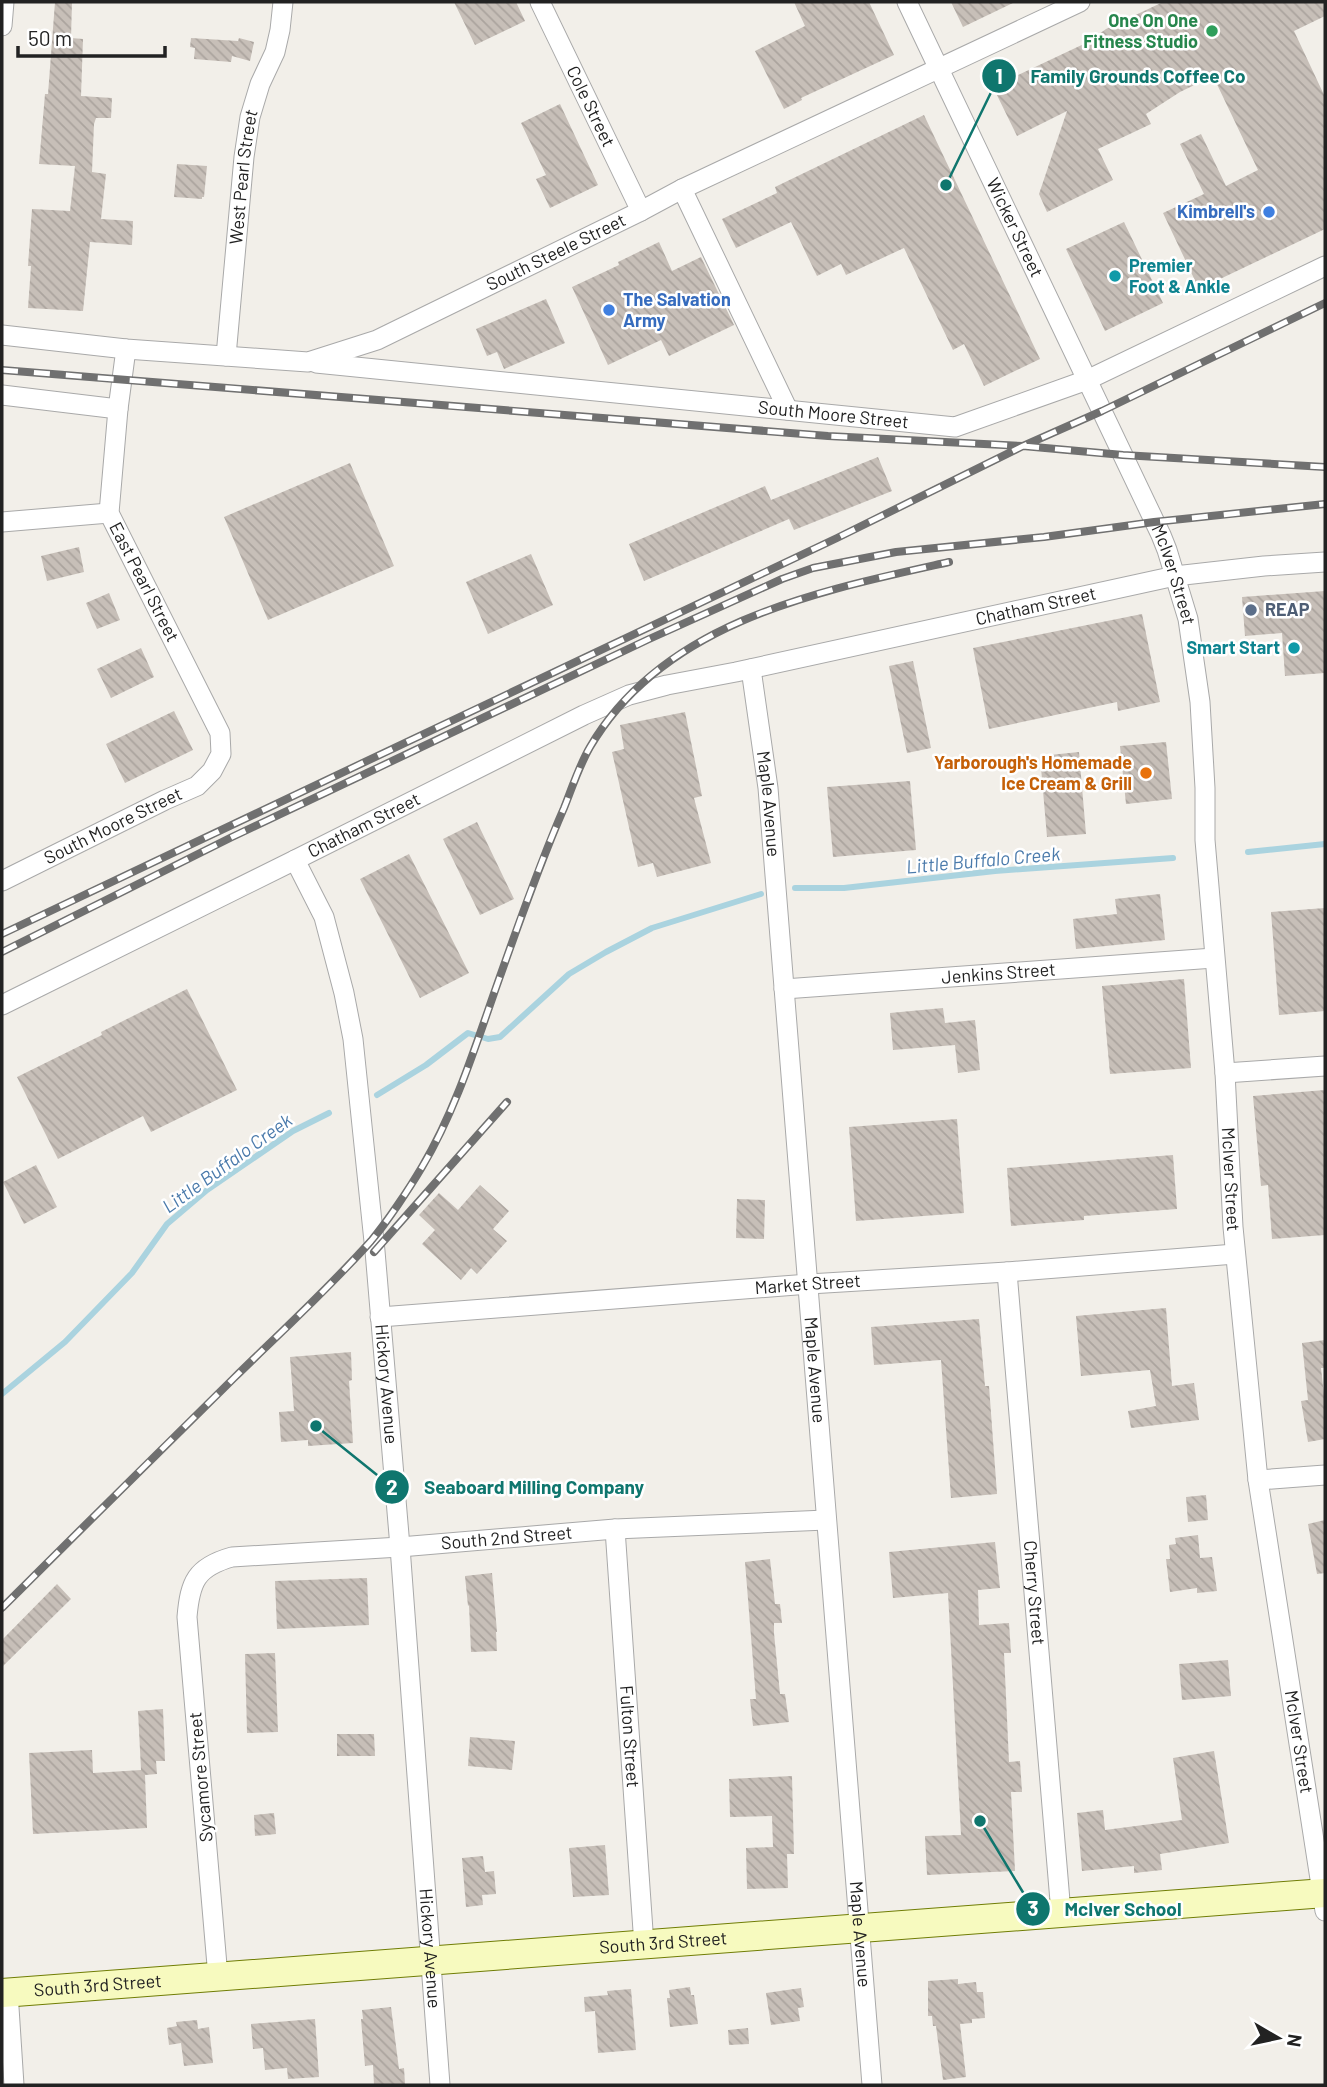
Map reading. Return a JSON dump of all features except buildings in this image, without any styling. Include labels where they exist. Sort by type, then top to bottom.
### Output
[{"type":"street","points":[[2,26],[4,2]]},
{"type":"street","name":"West Pearl Street","points":[[226,356],[250,117],[260,84],[275,52],[283,2]]},
{"type":"street","name":"Cole Street","points":[[541,2],[641,211]]},
{"type":"street","name":"Wicker Street","points":[[907,2],[1123,455]]},
{"type":"street","name":"South Steele Street","points":[[2,335],[126,349],[308,362],[377,340],[682,189],[1080,2]]},
{"type":"street","points":[[682,189],[788,410]]},
{"type":"street","name":"South Moore Street","points":[[308,362],[955,427],[1087,380],[1325,265]]},
{"type":"street","name":"East Pearl Street","points":[[126,349],[109,513],[220,733],[221,754],[217,763]]},
{"type":"street","points":[[2,395],[118,408]]},
{"type":"street","name":"McIver Street","points":[[1123,455],[1167,550],[1188,619],[1200,702],[1205,840],[1225,1073],[1235,1254],[1258,1480],[1324,1899]]},
{"type":"street","points":[[2,522],[109,513]]},
{"type":"street","name":"Chatham Street","points":[[2,1005],[584,715],[642,692],[1175,576],[1325,562]]},
{"type":"street","name":"Maple Avenue","points":[[743,670],[768,788],[872,2085]]},
{"type":"street","name":"South Moore Street","points":[[2,881],[197,786],[217,763]]},
{"type":"street","name":"Hickory Avenue","points":[[295,860],[324,917],[353,1040],[375,1251],[400,1547],[440,2085]]},
{"type":"street","name":"Jenkins Street","points":[[784,989],[1214,958]]},
{"type":"street","points":[[1225,1073],[1325,1066]]},
{"type":"street","name":"Market Street","points":[[380,1317],[1235,1254]]},
{"type":"street","name":"Cherry Street","points":[[1007,1272],[1061,1913]]},
{"type":"street","points":[[1258,1480],[1325,1475]]},
{"type":"street","name":"South 2nd Street","points":[[195,1579],[204,1569],[232,1557],[400,1547],[615,1529],[825,1520]]},
{"type":"street","name":"Fulton Street","points":[[615,1529],[644,1945]]},
{"type":"street","name":"Sycamore Street","points":[[195,1579],[189,1594],[187,1617],[218,1976]]},
{"type":"street","name":"South 3rd Street","points":[[5,1992],[1061,1913],[1324,1899]]},
{"type":"street","points":[[5,1992],[14,2085]]},
{"type":"waterway","name":"Little Buffalo Creek","points":[[1248,852],[1325,844]]},
{"type":"waterway","name":"Little Buffalo Creek","points":[[795,888],[844,888],[995,871],[1173,858]]},
{"type":"waterway","name":"Little Buffalo Creek","points":[[377,1095],[426,1065],[468,1033],[488,1039],[500,1037],[569,974],[606,952],[652,928],[761,894]]},
{"type":"waterway","name":"Little Buffalo Creek","points":[[2,1394],[65,1342],[132,1273],[167,1224],[207,1190],[293,1131],[329,1113]]},
{"type":"railway","points":[[2,934],[1325,303]]},
{"type":"railway","points":[[2,370],[828,436],[1023,446],[1325,467]]},
{"type":"railway","points":[[2,952],[232,837],[647,640],[782,579],[813,568],[896,552],[1325,504]]},
{"type":"railway","points":[[2,1608],[338,1276],[371,1241],[398,1205],[434,1145],[455,1100],[538,873],[582,762],[621,704],[659,669],[702,641],[748,618],[848,585],[949,562]]},
{"type":"railway","points":[[374,1252],[507,1102]]},
{"type":"place","name":"One On One Fitness Studio","points":[[1212,31]]},
{"type":"place","name":"Family Grounds Coffee Co","points":[[946,185]]},
{"type":"place","name":"Kimbrell's","points":[[1269,212]]},
{"type":"place","name":"Premier Foot & Ankle","points":[[1115,276]]},
{"type":"place","name":"The Salvation Army","points":[[609,310]]},
{"type":"place","name":"REAP","points":[[1251,610]]},
{"type":"place","name":"Smart Start","points":[[1294,648]]},
{"type":"place","name":"Yarborough's Homemade Ice Cream & Grill","points":[[1146,773]]},
{"type":"place","name":"Seaboard Milling Company","points":[[316,1426]]},
{"type":"place","name":"McIver School","points":[[980,1821]]}]
